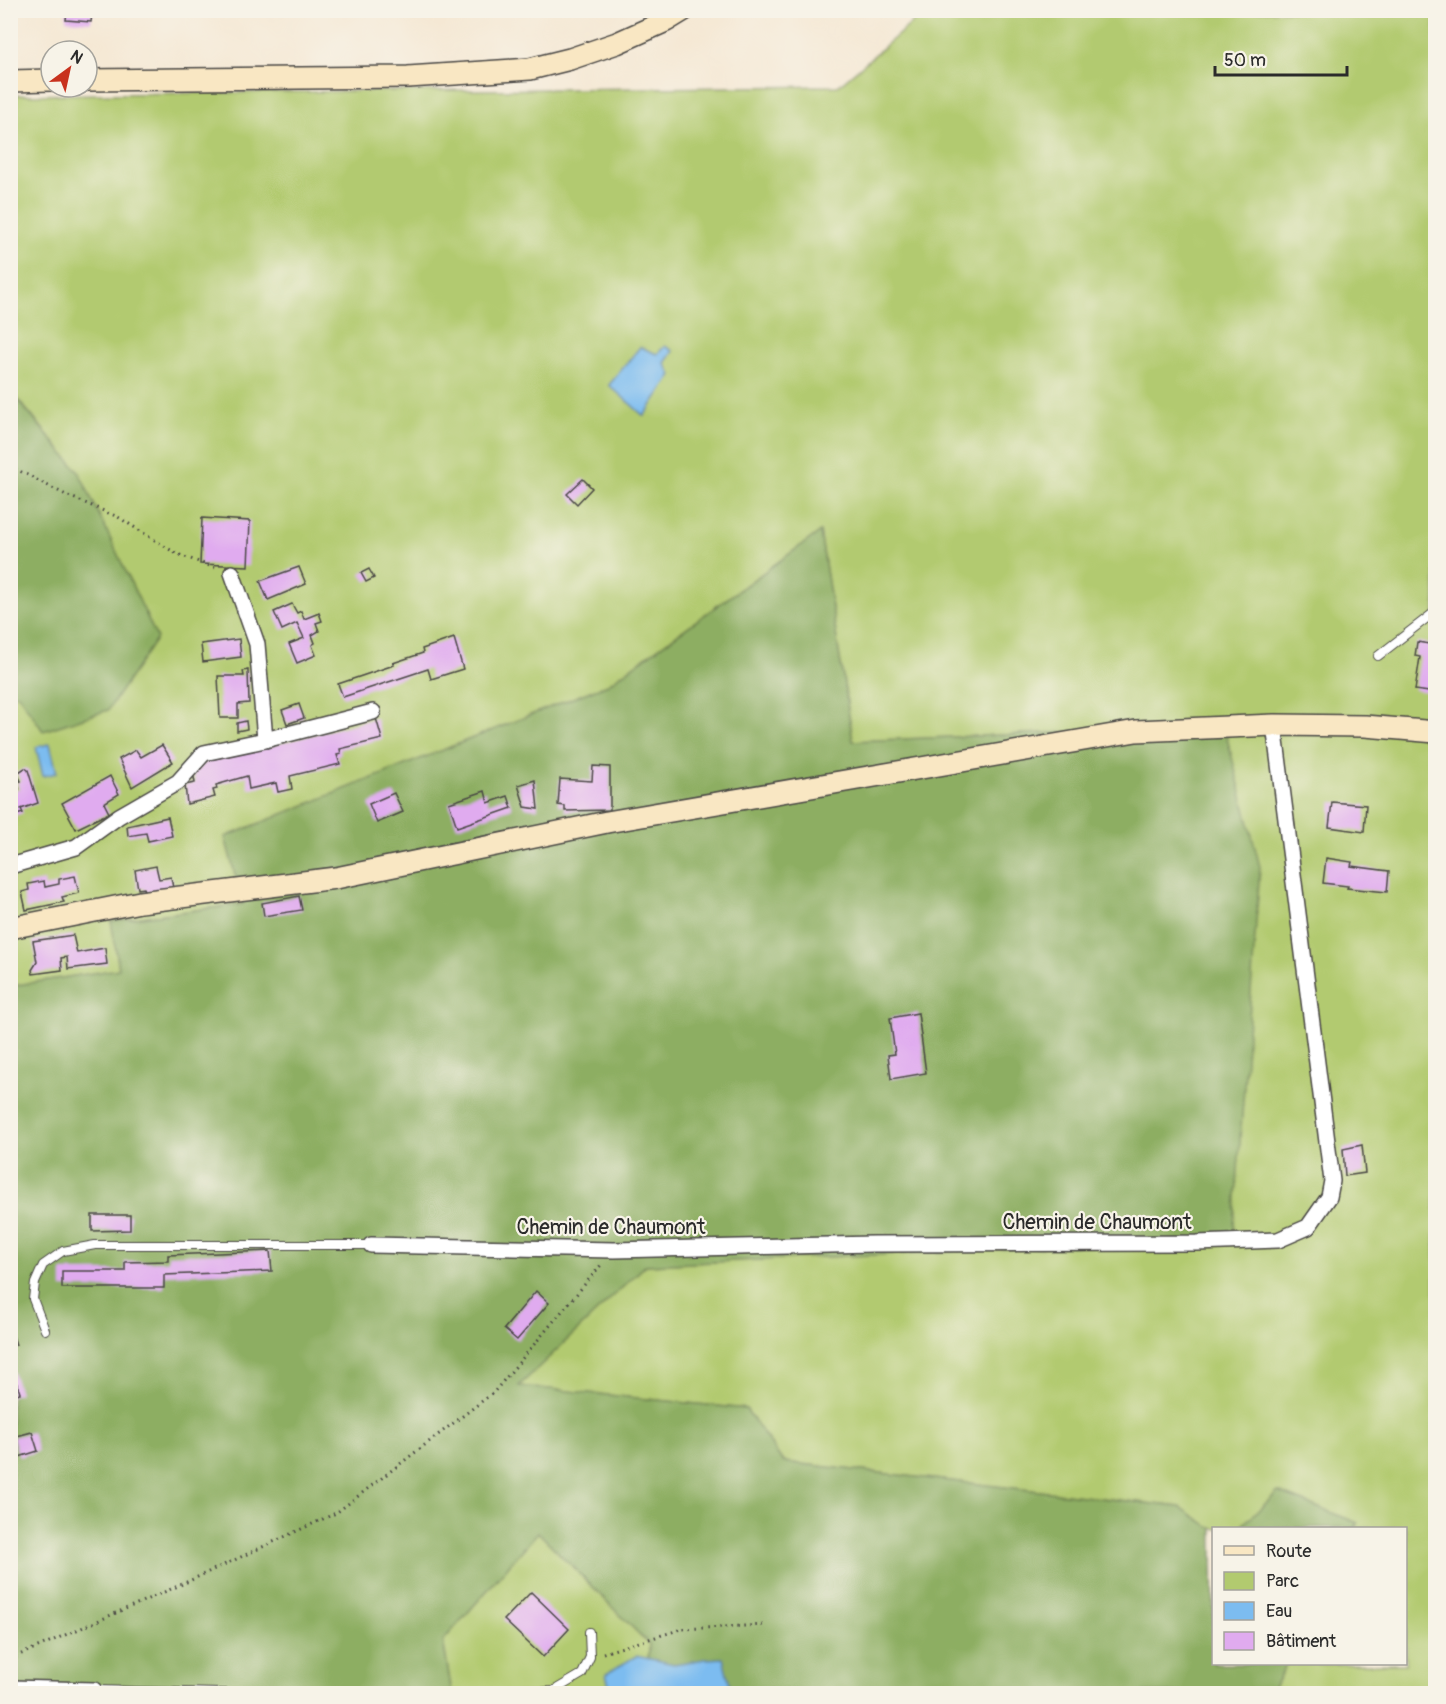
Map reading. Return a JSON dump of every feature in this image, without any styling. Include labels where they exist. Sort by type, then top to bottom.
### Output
[{"type":"street","points":[[99,80],[408,77],[530,69],[570,59],[617,43],[666,21],[684,10]]},
{"type":"street","points":[[10,81],[39,80]]},
{"type":"street","points":[[232,573],[257,644],[264,740]]},
{"type":"street","points":[[10,866],[76,847],[119,816],[178,782],[204,753],[373,712]]},
{"type":"street","points":[[10,928],[140,902],[336,878],[607,822],[1125,733],[1274,725],[1365,726],[1436,732]]},
{"type":"street","name":"Chemin de Chaumont","points":[[371,1245],[614,1251],[873,1244],[1197,1243],[1278,1240],[1308,1227],[1329,1197],[1332,1181],[1274,725]]},
{"type":"street","points":[[10,1688],[94,1690]]},
{"type":"lane","points":[[1378,656],[1436,611]]},
{"type":"lane","points":[[45,1330],[33,1299],[35,1283],[43,1265],[63,1251],[94,1245],[371,1245]]},
{"type":"lane","points":[[512,1694],[553,1691],[582,1674],[590,1657],[588,1632]]},
{"type":"lane","points":[[94,1690],[262,1694]]},
{"type":"path","points":[[10,466],[66,495],[118,517],[177,554],[200,564],[232,573]]},
{"type":"path","points":[[10,1659],[178,1586],[336,1512],[494,1392],[614,1251]]},
{"type":"path","points":[[590,1657],[682,1629],[765,1625]]},
{"type":"green space","points":[[926,11],[1435,11],[1435,1693],[1271,1693],[1285,1665],[1407,1665],[1407,1527],[1356,1527],[1358,1524],[1278,1492],[1240,1527],[1212,1528],[1180,1507],[783,1462],[746,1409],[518,1386],[646,1265],[1233,1239],[1224,726],[853,741],[820,532],[608,684],[225,837],[243,904],[112,921],[119,969],[11,986],[11,695],[18,693],[79,472],[11,391],[11,95],[39,95],[39,99],[99,99],[99,94],[838,86]]},
{"type":"green space","points":[[10,391],[79,472],[157,638],[108,710],[43,731],[18,694],[11,695]]},
{"type":"green space","points":[[820,532],[853,741],[1224,726],[1260,867],[1233,1239],[646,1265],[519,1386],[746,1409],[783,1462],[1180,1507],[1212,1528],[1212,1665],[1285,1665],[1271,1693],[647,1693],[649,1644],[538,1532],[443,1641],[452,1693],[172,1694],[171,1685],[11,1687],[11,986],[119,969],[111,921],[243,904],[225,837],[608,684]]},
{"type":"green space","points":[[1278,1492],[1358,1523],[1356,1527],[1240,1527]]},
{"type":"green space","points":[[538,1532],[649,1644],[647,1693],[452,1693],[443,1641]]},
{"type":"water","points":[[665,346],[673,351],[665,363],[672,375],[644,416],[609,385],[640,347],[657,354]]},
{"type":"water","points":[[50,744],[57,773],[43,776],[36,747]]},
{"type":"water","points":[[636,1656],[674,1664],[723,1658],[732,1693],[611,1693],[606,1674]]},
{"type":"building","points":[[67,10],[96,10],[95,14],[92,14],[91,22],[66,20]]},
{"type":"building","points":[[583,479],[592,488],[577,504],[567,494]]},
{"type":"building","points":[[202,518],[250,521],[248,566],[200,564]]},
{"type":"building","points":[[299,567],[306,584],[268,600],[260,581]]},
{"type":"building","points":[[369,569],[374,578],[366,582],[361,573]]},
{"type":"building","points":[[292,604],[297,613],[301,611],[304,619],[319,613],[322,621],[316,623],[319,631],[312,635],[315,643],[312,645],[316,655],[297,663],[289,644],[304,638],[297,623],[282,630],[274,612]]},
{"type":"building","points":[[454,638],[463,669],[431,679],[428,669],[343,697],[338,684],[394,665],[393,663],[423,653],[422,649]]},
{"type":"building","points":[[239,639],[241,657],[203,662],[201,644]]},
{"type":"building","points":[[1417,642],[1436,645],[1436,693],[1415,690],[1420,657],[1415,656]]},
{"type":"building","points":[[248,670],[249,703],[238,704],[238,718],[220,718],[218,676],[244,676],[243,671]]},
{"type":"building","points":[[299,704],[304,718],[287,724],[282,710]]},
{"type":"building","points":[[376,718],[382,739],[340,749],[341,754],[337,755],[340,764],[290,776],[292,789],[278,792],[276,783],[249,789],[247,776],[216,785],[217,789],[213,790],[215,797],[187,804],[185,785],[195,783],[193,772],[209,760]]},
{"type":"building","points":[[246,721],[247,729],[237,731],[237,723]]},
{"type":"building","points":[[162,745],[173,762],[132,787],[119,759],[136,750],[141,757]]},
{"type":"building","points":[[593,766],[610,767],[610,810],[565,811],[565,806],[558,805],[560,779],[592,781]]},
{"type":"building","points":[[25,768],[28,770],[38,803],[21,809],[23,813],[10,817],[10,791],[19,789],[17,782],[21,781],[17,773]]},
{"type":"building","points":[[110,776],[119,794],[104,803],[109,813],[76,829],[62,803]]},
{"type":"building","points":[[535,780],[538,809],[525,807],[518,785]]},
{"type":"building","points":[[485,791],[488,803],[508,796],[512,808],[457,827],[449,803]]},
{"type":"building","points":[[394,793],[403,812],[377,823],[369,804]]},
{"type":"building","points":[[1332,802],[1366,805],[1364,832],[1329,827]]},
{"type":"building","points":[[168,817],[172,836],[148,841],[146,833],[128,836],[127,826]]},
{"type":"building","points":[[1326,858],[1352,862],[1351,866],[1389,871],[1387,892],[1323,883]]},
{"type":"building","points":[[156,866],[159,879],[171,877],[173,888],[146,893],[144,888],[138,889],[135,870]]},
{"type":"building","points":[[75,876],[79,893],[62,897],[64,902],[26,910],[22,892],[29,890],[28,884],[44,881],[45,887],[59,884],[59,879]]},
{"type":"building","points":[[299,896],[302,910],[264,916],[262,903]]},
{"type":"building","points":[[73,935],[77,953],[105,948],[107,964],[68,969],[67,957],[61,958],[62,970],[33,974],[32,970],[37,962],[33,941]]},
{"type":"building","points":[[918,1013],[926,1073],[891,1079],[888,1055],[895,1054],[890,1018]]},
{"type":"building","points":[[1362,1145],[1365,1173],[1345,1176],[1343,1149]]},
{"type":"building","points":[[92,1215],[130,1215],[130,1230],[92,1231]]},
{"type":"building","points":[[270,1251],[272,1271],[164,1275],[164,1288],[62,1288],[62,1271],[125,1271],[125,1262],[168,1261],[168,1255]]},
{"type":"building","points":[[536,1291],[549,1303],[517,1340],[504,1329]]},
{"type":"building","points":[[10,1326],[16,1345],[10,1347]]},
{"type":"building","points":[[10,1363],[20,1393],[10,1396]]},
{"type":"building","points":[[32,1432],[38,1451],[19,1457],[13,1437]]},
{"type":"building","points":[[531,1592],[569,1629],[543,1657],[504,1620]]}]
